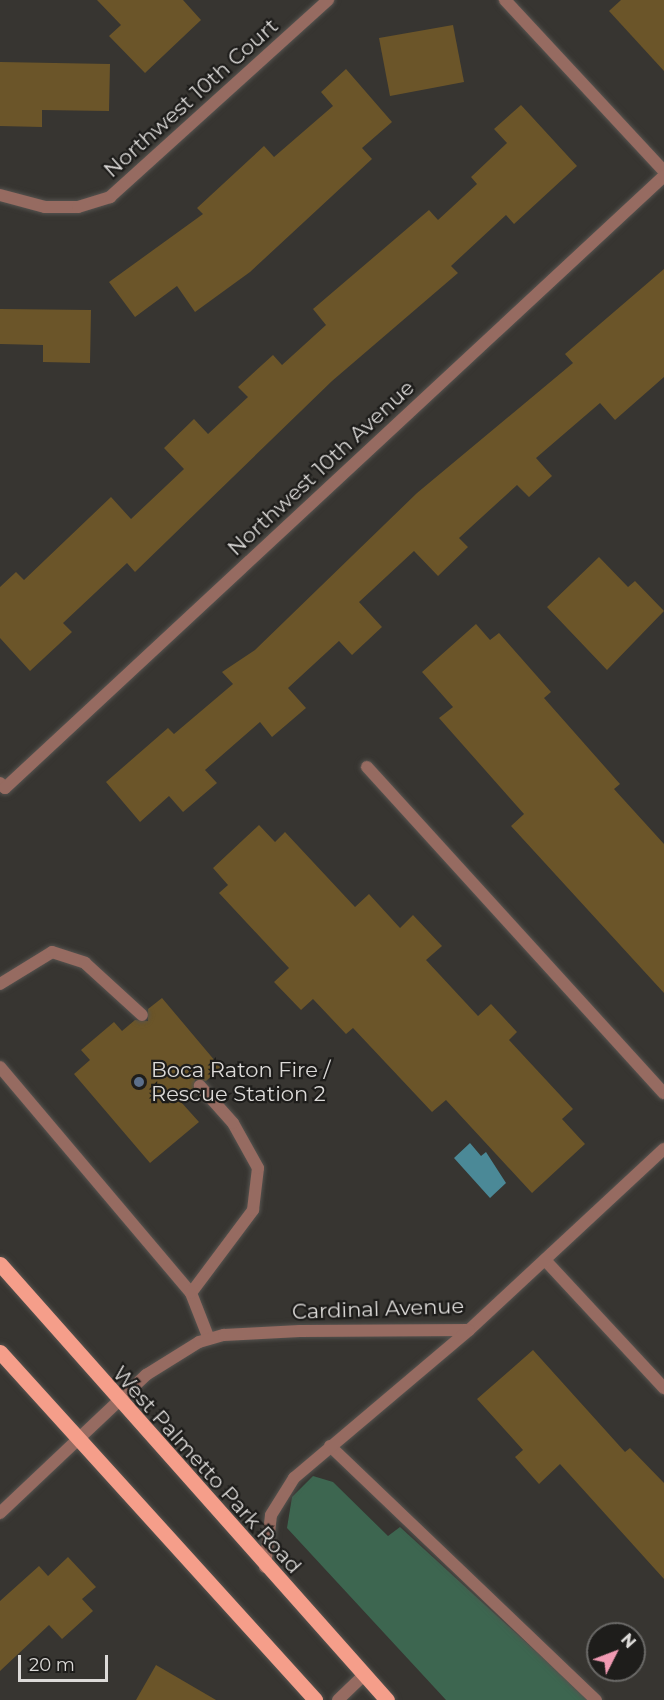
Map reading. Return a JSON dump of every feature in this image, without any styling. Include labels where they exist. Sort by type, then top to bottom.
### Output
[{"type":"main road","name":"West Palmetto Park Road","points":[[0,1264],[117,1402],[387,1700]]},
{"type":"main road","points":[[0,1352],[77,1440],[315,1700]]},
{"type":"street","name":"Northwest 10th Court","points":[[0,195],[45,207],[78,207],[110,197],[328,0]]},
{"type":"street","points":[[505,0],[664,171]]},
{"type":"street","name":"Northwest 10th Avenue","points":[[2,785],[664,176]]},
{"type":"street","points":[[367,767],[664,1093]]},
{"type":"street","points":[[0,984],[52,952],[85,963],[142,1015]]},
{"type":"street","points":[[0,1067],[191,1293],[209,1339]]},
{"type":"street","points":[[191,1293],[253,1210],[258,1168],[233,1123],[200,1086]]},
{"type":"street","name":"Cardinal Avenue","points":[[0,1513],[117,1402],[166,1359],[209,1339],[300,1331],[469,1330],[664,1149]]},
{"type":"street","points":[[545,1260],[664,1388]]},
{"type":"street","points":[[265,1567],[269,1525],[281,1495],[330,1446],[469,1330]]},
{"type":"street","points":[[330,1446],[596,1700]]},
{"type":"street","points":[[338,1700],[364,1675]]},
{"type":"green space","points":[[313,1476],[333,1482],[388,1536],[400,1527],[589,1700],[446,1700],[287,1528],[292,1497]]},
{"type":"water","points":[[470,1143],[481,1156],[486,1152],[506,1183],[490,1198],[454,1158]]},
{"type":"building","points":[[97,0],[183,0],[201,20],[145,73],[109,36],[121,25]]},
{"type":"building","points":[[621,0],[664,0],[664,71],[609,11]]},
{"type":"building","points":[[453,25],[464,82],[390,96],[379,38]]},
{"type":"building","points":[[0,62],[110,64],[109,111],[42,110],[42,127],[0,126]]},
{"type":"building","points":[[346,69],[392,122],[362,148],[372,159],[250,272],[195,312],[177,286],[135,317],[109,282],[203,214],[197,208],[264,146],[274,157],[333,106],[321,92]]},
{"type":"building","points":[[521,105],[577,166],[514,224],[506,215],[451,266],[458,273],[332,381],[135,572],[127,563],[63,623],[72,632],[30,671],[0,638],[0,587],[16,572],[24,580],[111,497],[131,519],[184,469],[164,448],[194,419],[208,434],[248,397],[238,387],[273,355],[282,365],[326,325],[313,309],[429,210],[438,220],[477,184],[471,177],[507,143],[494,129]]},
{"type":"building","points":[[664,269],[664,377],[615,420],[600,403],[536,458],[552,476],[529,497],[517,485],[459,538],[468,547],[438,576],[414,551],[359,602],[382,627],[352,655],[339,641],[288,688],[306,708],[272,737],[260,722],[205,770],[217,783],[183,812],[169,796],[140,822],[106,782],[168,728],[174,734],[233,684],[222,672],[255,650],[417,493],[573,363],[565,354]]},
{"type":"building","points":[[0,309],[91,310],[90,363],[43,362],[43,345],[0,344]]},
{"type":"building","points":[[599,557],[628,587],[635,581],[664,611],[607,670],[547,607]]},
{"type":"building","points":[[476,624],[490,640],[499,633],[551,692],[544,698],[620,784],[614,789],[664,844],[664,993],[511,826],[524,814],[439,718],[453,707],[422,672]]},
{"type":"building","points":[[259,825],[275,842],[285,832],[355,907],[369,894],[400,928],[413,915],[442,946],[426,960],[478,1016],[491,1004],[517,1032],[509,1040],[573,1109],[562,1119],[585,1144],[532,1193],[446,1100],[432,1112],[353,1028],[346,1034],[313,999],[301,1010],[274,982],[289,968],[219,893],[228,885],[213,868]]},
{"type":"building","points":[[162,998],[221,1068],[206,1081],[195,1080],[194,1091],[181,1102],[199,1122],[150,1163],[74,1074],[90,1060],[81,1050],[114,1022],[122,1031],[135,1020],[148,1021],[148,1009]]},
{"type":"building","points":[[533,1350],[625,1452],[630,1448],[664,1483],[664,1579],[560,1464],[539,1484],[515,1457],[523,1450],[477,1399]]},
{"type":"building","points":[[68,1557],[96,1587],[82,1599],[93,1611],[62,1639],[49,1625],[0,1671],[0,1601],[39,1566],[48,1576]]},
{"type":"building","points":[[156,1665],[216,1700],[136,1700]]},
{"type":"place","name":"Boca Raton Fire / Rescue Station 2","points":[[139,1082]]}]
